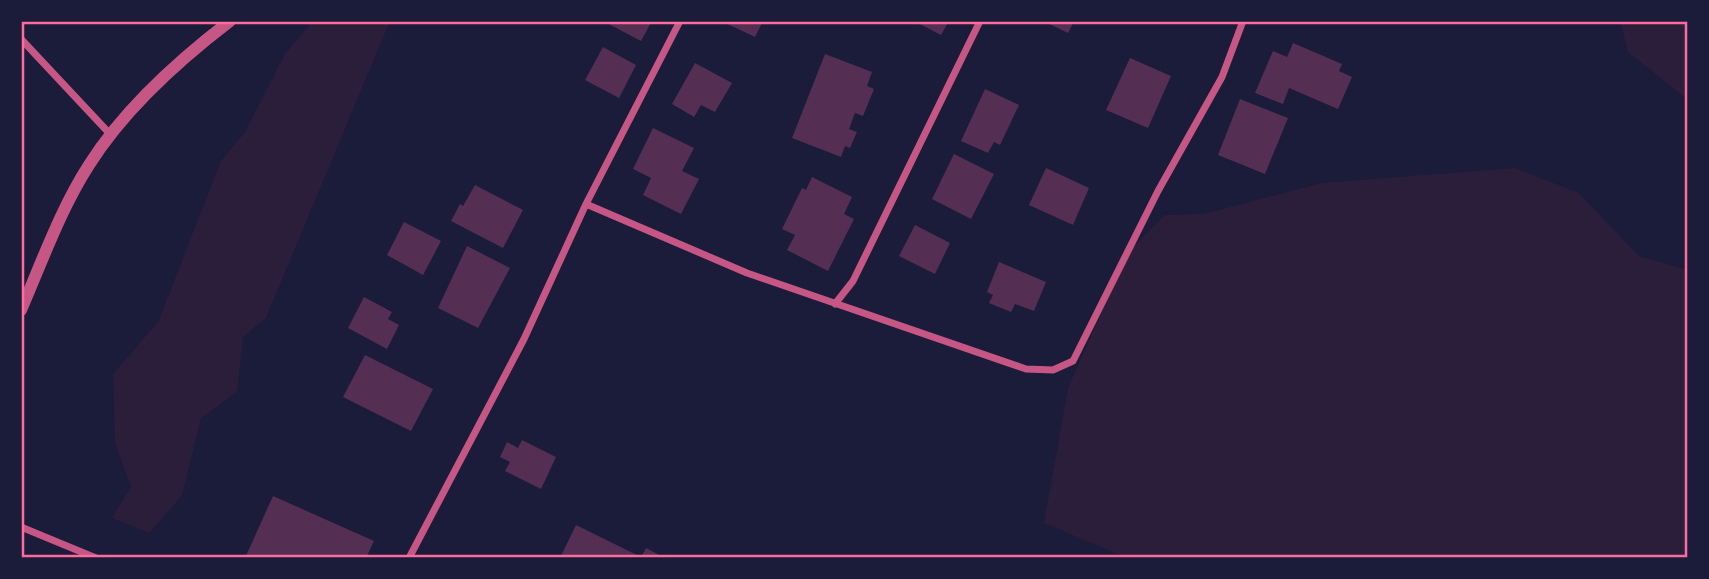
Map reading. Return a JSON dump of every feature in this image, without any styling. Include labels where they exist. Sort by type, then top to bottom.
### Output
[{"type":"street","points":[[21,310],[69,200],[110,134],[230,21]]},
{"type":"street","points":[[409,558],[524,339],[586,204],[680,21]]},
{"type":"street","points":[[835,304],[852,281],[980,21]]},
{"type":"street","points":[[586,204],[747,273],[1026,369],[1053,370],[1073,361],[1157,191],[1222,77],[1243,21]]},
{"type":"street","points":[[21,39],[110,134]]},
{"type":"street","points":[[21,527],[96,558]]},
{"type":"shaded area","points":[[313,21],[390,21],[266,318],[243,337],[237,392],[201,418],[182,496],[149,533],[112,518],[131,487],[115,443],[113,374],[158,322],[221,161],[245,132],[285,54]]},
{"type":"shaded area","points":[[1620,21],[1688,21],[1688,100],[1628,52]]},
{"type":"shaded area","points":[[1515,168],[1579,193],[1639,256],[1688,270],[1688,558],[1127,558],[1044,523],[1068,388],[1129,251],[1165,215],[1203,214],[1322,183]]},
{"type":"building","points":[[603,21],[652,21],[641,41]]},
{"type":"building","points":[[721,21],[763,21],[755,37]]},
{"type":"building","points":[[914,21],[949,21],[941,35]]},
{"type":"building","points":[[1043,21],[1074,21],[1068,33]]},
{"type":"building","points":[[1293,43],[1342,64],[1339,71],[1352,77],[1338,109],[1289,88],[1283,104],[1255,93],[1273,51],[1287,57]]},
{"type":"building","points":[[603,47],[636,65],[619,98],[585,80]]},
{"type":"building","points":[[825,54],[872,72],[867,86],[874,89],[863,116],[855,113],[849,129],[857,132],[850,148],[845,146],[841,157],[792,138]]},
{"type":"building","points":[[1130,58],[1171,76],[1148,128],[1106,110]]},
{"type":"building","points":[[695,63],[732,83],[715,112],[701,105],[694,117],[672,104]]},
{"type":"building","points":[[985,89],[1019,105],[1000,145],[994,142],[988,153],[961,141]]},
{"type":"building","points":[[1240,99],[1288,118],[1265,174],[1218,155]]},
{"type":"building","points":[[653,128],[694,148],[682,171],[699,179],[681,214],[643,195],[651,178],[633,169]]},
{"type":"building","points":[[954,154],[994,174],[971,219],[932,199]]},
{"type":"building","points":[[1046,168],[1089,188],[1073,225],[1029,205]]},
{"type":"building","points":[[812,177],[852,197],[844,214],[854,219],[828,271],[787,250],[795,235],[782,229],[802,188],[806,190]]},
{"type":"building","points":[[475,185],[523,210],[503,248],[451,221]]},
{"type":"building","points":[[404,222],[441,241],[423,275],[387,255]]},
{"type":"building","points":[[915,225],[950,243],[935,274],[899,256]]},
{"type":"building","points":[[467,246],[510,268],[478,328],[438,308]]},
{"type":"building","points":[[999,262],[1046,282],[1034,311],[1015,304],[1011,312],[989,303],[993,295],[987,292]]},
{"type":"building","points":[[364,297],[392,312],[388,319],[399,325],[387,349],[348,328]]},
{"type":"building","points":[[365,355],[433,389],[411,431],[343,397]]},
{"type":"building","points":[[522,440],[556,457],[541,489],[505,471],[510,462],[500,457],[507,442],[518,448]]},
{"type":"building","points":[[273,496],[374,541],[366,558],[245,558]]},
{"type":"building","points":[[576,525],[641,557],[646,548],[665,558],[560,558]]}]
